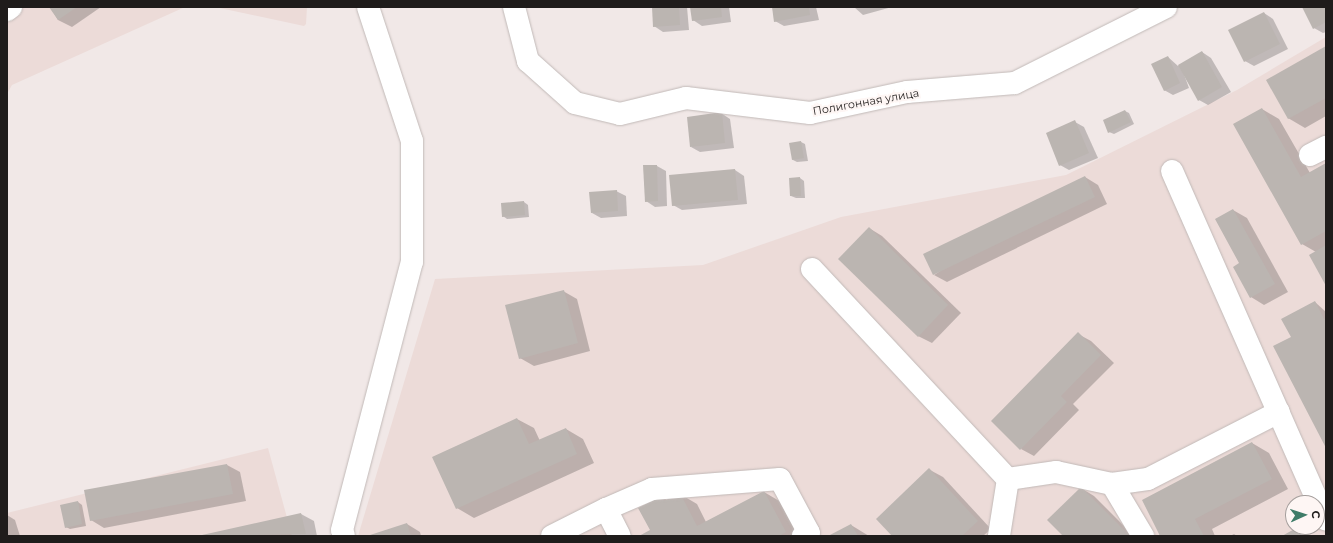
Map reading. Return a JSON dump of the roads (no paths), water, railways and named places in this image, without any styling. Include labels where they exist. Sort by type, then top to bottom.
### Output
[{"type":"street","points":[[7,10],[12,7]]},
{"type":"street","points":[[337,534],[412,262],[412,141],[368,7]]},
{"type":"street","name":"Полигонная улица","points":[[514,7],[528,61],[575,103],[620,114],[686,98],[810,113],[907,92],[1015,83],[1166,7]]},
{"type":"street","points":[[1172,171],[1326,520]]},
{"type":"street","points":[[812,269],[1008,479]]},
{"type":"street","points":[[1008,479],[1056,472],[1112,484],[1148,478],[1279,412]]},
{"type":"street","points":[[552,536],[606,509],[652,489],[780,479],[809,533],[803,536]]},
{"type":"street","points":[[999,536],[1008,479]]},
{"type":"street","points":[[1112,484],[1143,536]]},
{"type":"street","points":[[606,509],[620,536]]}]
